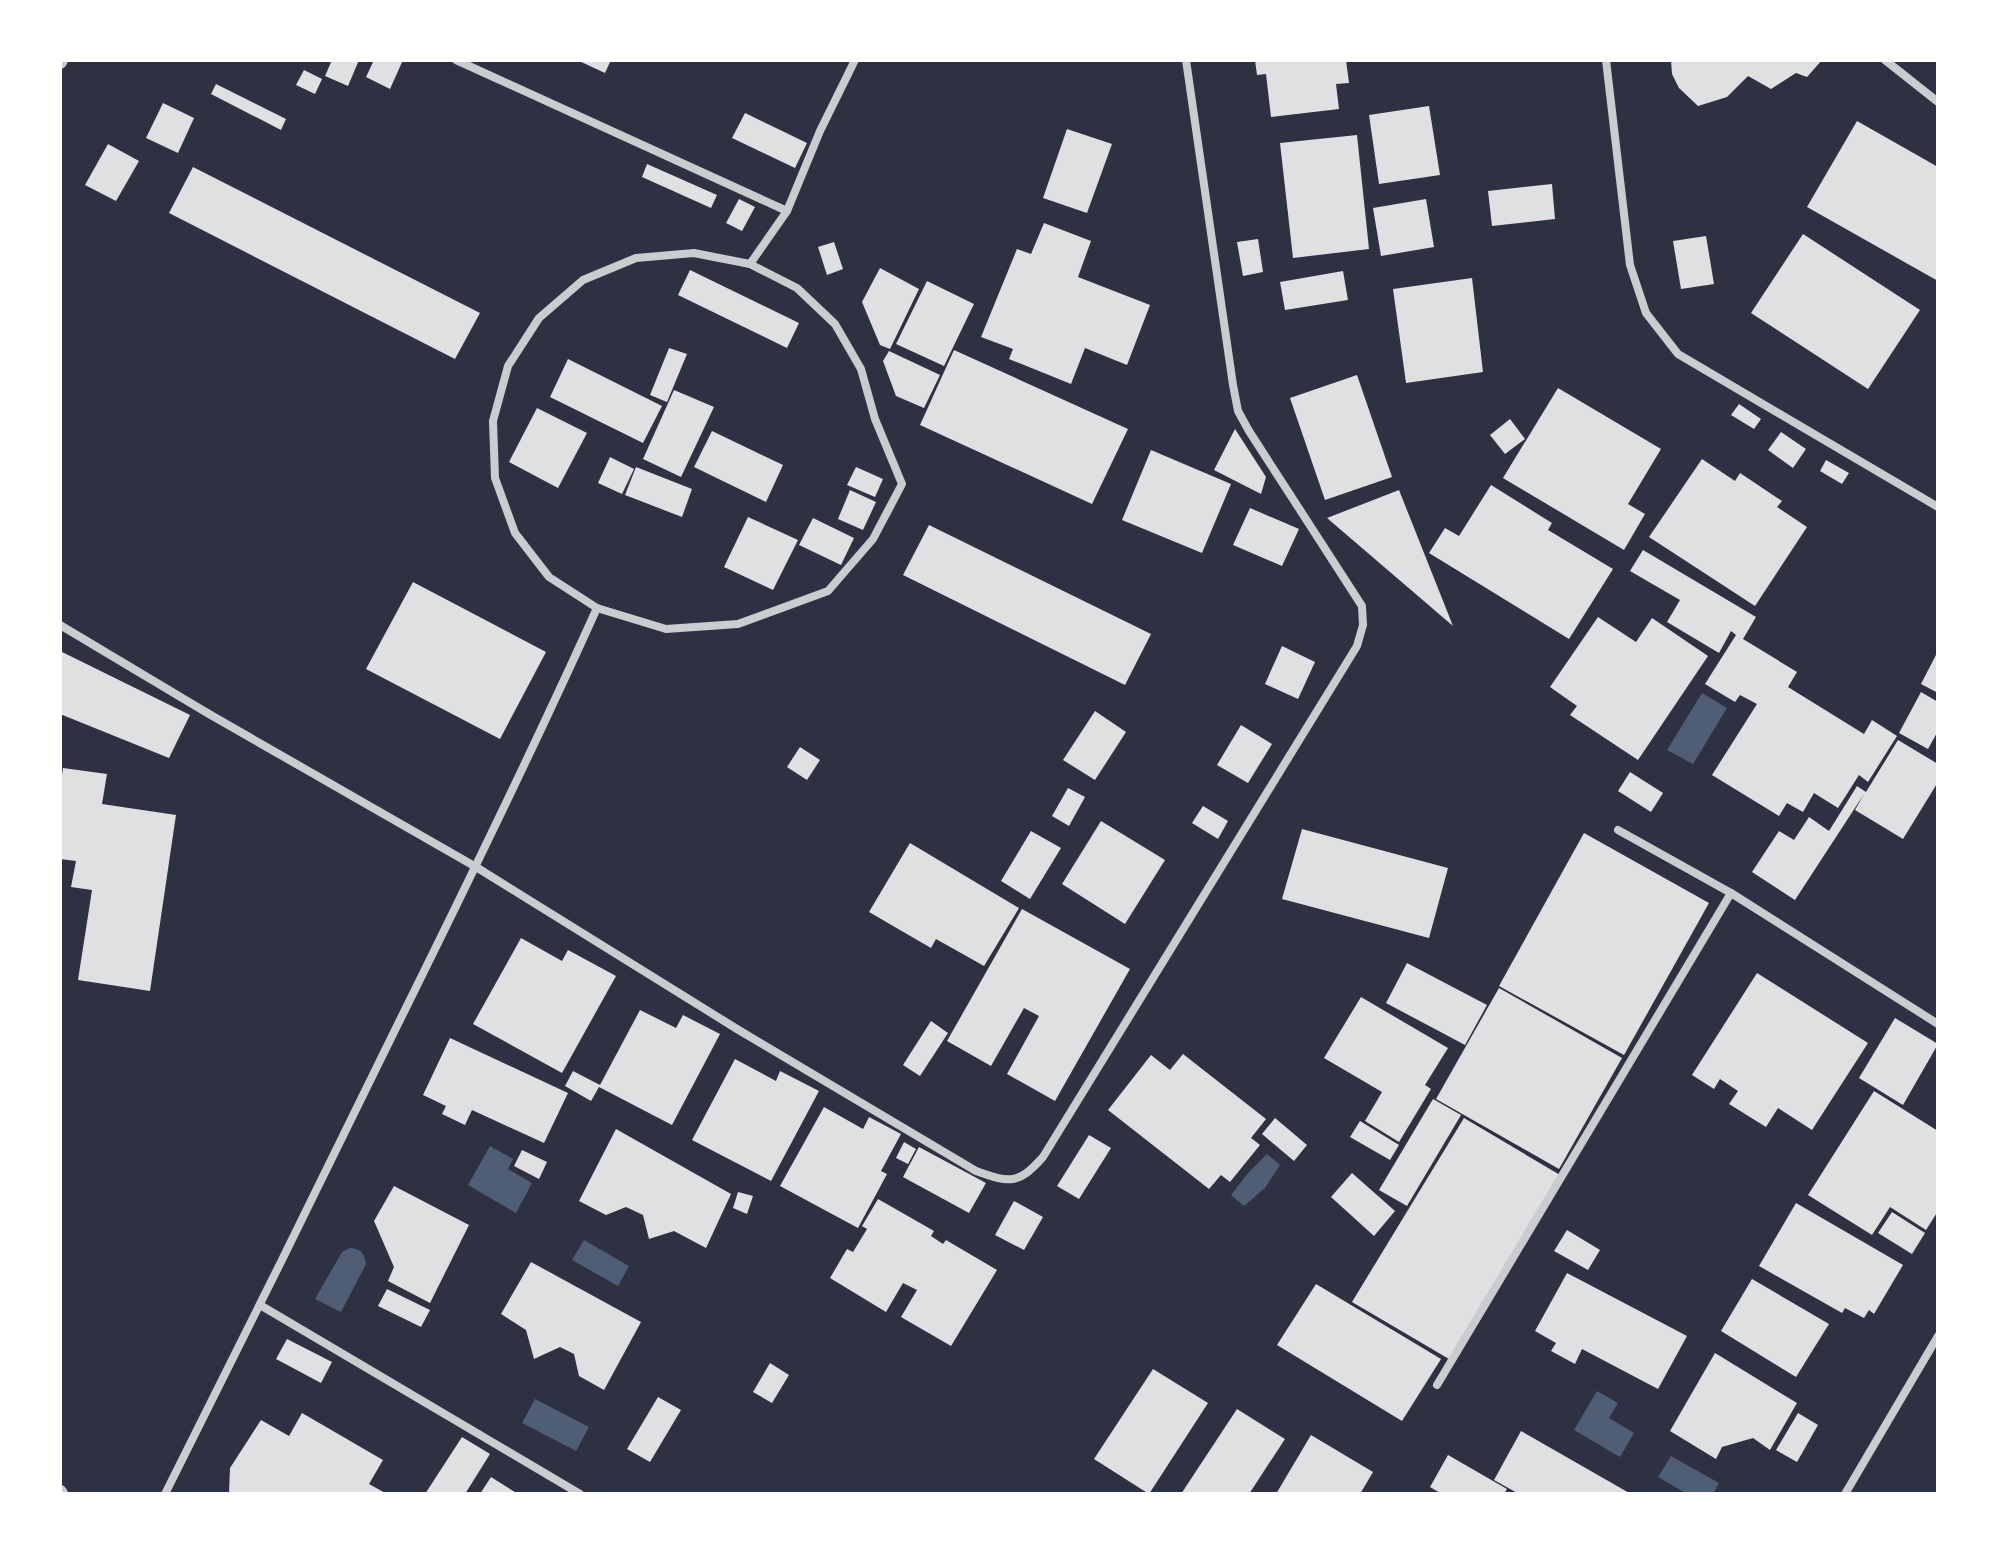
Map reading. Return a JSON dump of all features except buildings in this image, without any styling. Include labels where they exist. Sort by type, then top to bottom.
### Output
[{"type":"street","points":[[456,60],[787,211]]},
{"type":"street","points":[[750,264],[787,211],[820,131],[855,60]]},
{"type":"street","points":[[60,625],[476,867],[737,1029],[976,1171],[1001,1180],[1026,1176],[1043,1157],[1357,646],[1363,625],[1362,606],[1238,411],[1186,60]]},
{"type":"street","points":[[1606,60],[1630,265],[1646,313],[1678,354],[1938,507]]},
{"type":"street","points":[[1885,60],[1938,102]]},
{"type":"street","points":[[694,253],[750,264],[797,288],[835,324],[861,369],[875,419],[902,484],[873,539],[828,591],[738,624],[666,629],[597,608],[549,577],[515,533],[495,478],[493,421],[508,366],[539,318],[583,280],[636,258],[694,253]]},
{"type":"street","points":[[165,1494],[476,867],[597,608]]},
{"type":"street","points":[[1618,830],[1731,893],[1938,1024]]},
{"type":"street","points":[[1437,1385],[1731,893]]},
{"type":"street","points":[[260,1305],[580,1494]]},
{"type":"street","points":[[1845,1494],[1938,1336]]},
{"type":"water","points":[[1702,693],[1727,708],[1693,764],[1667,750]]},
{"type":"water","points":[[490,1146],[513,1159],[508,1169],[532,1183],[516,1213],[468,1185]]},
{"type":"water","points":[[1267,1154],[1280,1165],[1265,1188],[1244,1206],[1231,1195]]},
{"type":"water","points":[[584,1240],[629,1266],[618,1286],[572,1260]]},
{"type":"water","points":[[350,1248],[361,1252],[366,1264],[341,1312],[315,1299],[342,1252]]},
{"type":"water","points":[[1597,1391],[1618,1403],[1609,1418],[1634,1433],[1620,1457],[1574,1430]]},
{"type":"water","points":[[535,1399],[589,1427],[576,1451],[522,1423]]},
{"type":"water","points":[[1671,1456],[1719,1483],[1713,1494],[1687,1494],[1658,1477]]}]
